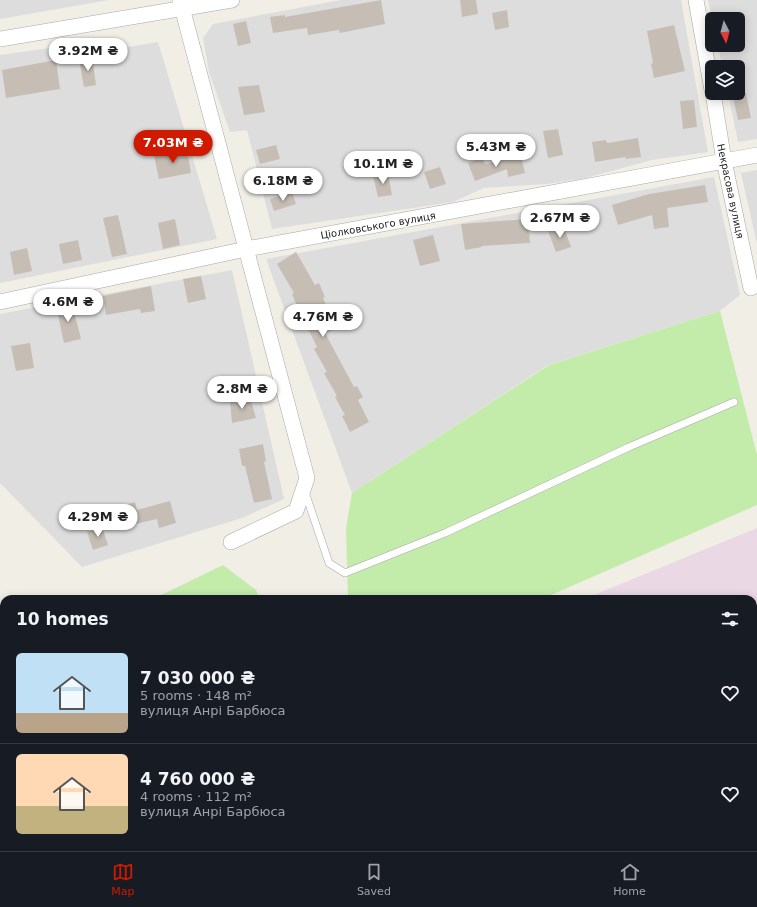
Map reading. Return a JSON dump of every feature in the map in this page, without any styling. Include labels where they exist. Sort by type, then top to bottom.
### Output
[{"type":"street","points":[[0,39],[180,5],[232,0]]},
{"type":"street","name":"Некрасова вулиця","points":[[696,0],[706,60]]},
{"type":"street","points":[[180,5],[307,478],[296,511],[230,542]]},
{"type":"street","name":"Некрасова вулиця","points":[[713,100],[724,161],[751,288]]},
{"type":"street","name":"Ціолковського вулиця","points":[[0,302],[246,249],[757,155]]},
{"type":"lane","points":[[303,488],[329,563],[345,573],[445,534],[629,447],[734,402]]},
{"type":"shaded area","points":[[0,0],[109,0],[0,19]]},
{"type":"shaded area","points":[[341,0],[681,0],[708,152],[652,160],[582,179],[546,184],[484,188],[453,202],[272,229],[247,130],[230,132],[209,72],[203,38],[213,24]]},
{"type":"shaded area","points":[[708,0],[757,0],[757,139],[738,142],[729,100],[745,100],[745,60],[721,60],[719,52],[745,52],[745,12],[711,12]]},
{"type":"shaded area","points":[[158,42],[217,239],[0,283],[0,55],[72,45],[74,56]]},
{"type":"shaded area","points":[[757,170],[757,244],[741,173]]},
{"type":"shaded area","points":[[714,177],[740,295],[720,311],[548,365],[352,493],[266,259]]},
{"type":"shaded area","points":[[232,270],[284,499],[242,518],[82,567],[0,483],[0,314]]},
{"type":"shaded area","points":[[757,528],[757,595],[594,595]]},
{"type":"green space","points":[[720,311],[757,455],[757,505],[551,595],[348,595],[346,528],[352,493],[549,365]]},
{"type":"green space","points":[[223,565],[256,590],[258,595],[161,595]]},
{"type":"building","points":[[381,0],[385,24],[340,33],[339,30],[308,35],[307,28],[273,33],[270,17],[285,15],[285,17]]},
{"type":"building","points":[[460,0],[476,0],[478,14],[462,17]]},
{"type":"building","points":[[507,10],[509,27],[495,30],[492,13]]},
{"type":"building","points":[[246,21],[251,43],[238,46],[233,24]]},
{"type":"building","points":[[674,25],[685,71],[654,78],[651,64],[653,63],[647,31]]},
{"type":"building","points":[[92,57],[96,85],[84,87],[79,60]]},
{"type":"building","points":[[56,60],[60,89],[6,98],[2,70]]},
{"type":"building","points":[[259,85],[265,112],[244,115],[238,87]]},
{"type":"building","points":[[746,93],[751,118],[738,120],[734,100],[745,100]]},
{"type":"building","points":[[694,100],[697,127],[683,129],[680,101]]},
{"type":"building","points":[[558,129],[563,155],[548,158],[543,131]]},
{"type":"building","points":[[638,138],[641,157],[626,159],[625,157],[595,162],[592,142],[606,140],[607,143]]},
{"type":"building","points":[[276,145],[280,159],[260,164],[256,150]]},
{"type":"building","points":[[187,150],[191,173],[159,179],[154,156]]},
{"type":"building","points":[[521,156],[525,173],[508,177],[507,169],[475,181],[468,163],[482,157],[485,164]]},
{"type":"building","points":[[440,167],[446,184],[430,189],[424,172]]},
{"type":"building","points":[[388,173],[392,195],[378,197],[373,176]]},
{"type":"building","points":[[705,185],[708,202],[667,208],[669,227],[654,229],[652,215],[618,225],[612,205],[649,194]]},
{"type":"building","points":[[292,192],[296,204],[274,211],[270,199]]},
{"type":"building","points":[[118,215],[127,254],[112,257],[103,218]]},
{"type":"building","points":[[175,219],[180,245],[163,249],[158,223]]},
{"type":"building","points":[[528,219],[530,243],[481,246],[482,247],[465,250],[461,224]]},
{"type":"building","points":[[563,225],[571,247],[556,252],[548,231]]},
{"type":"building","points":[[433,235],[440,261],[420,266],[413,240]]},
{"type":"building","points":[[78,240],[82,260],[63,264],[59,244]]},
{"type":"building","points":[[27,248],[32,271],[14,275],[10,252]]},
{"type":"building","points":[[296,252],[315,285],[319,283],[325,297],[323,298],[336,328],[325,333],[354,387],[357,386],[363,397],[358,400],[369,422],[350,432],[342,416],[345,415],[335,397],[337,396],[324,373],[327,372],[314,349],[317,347],[292,294],[294,293],[277,264]]},
{"type":"building","points":[[201,276],[206,299],[188,303],[183,279]]},
{"type":"building","points":[[151,286],[155,311],[141,313],[140,309],[106,315],[103,296]]},
{"type":"building","points":[[72,303],[81,339],[64,343],[56,306]]},
{"type":"building","points":[[30,343],[34,368],[16,371],[11,346]]},
{"type":"building","points":[[250,397],[256,418],[232,423],[230,401]]},
{"type":"building","points":[[263,444],[266,461],[264,462],[272,499],[254,503],[245,466],[242,466],[239,449]]},
{"type":"building","points":[[170,501],[176,523],[159,528],[157,519],[122,527],[117,507],[135,502],[137,510]]},
{"type":"building","points":[[102,527],[108,545],[93,550],[87,532]]}]
